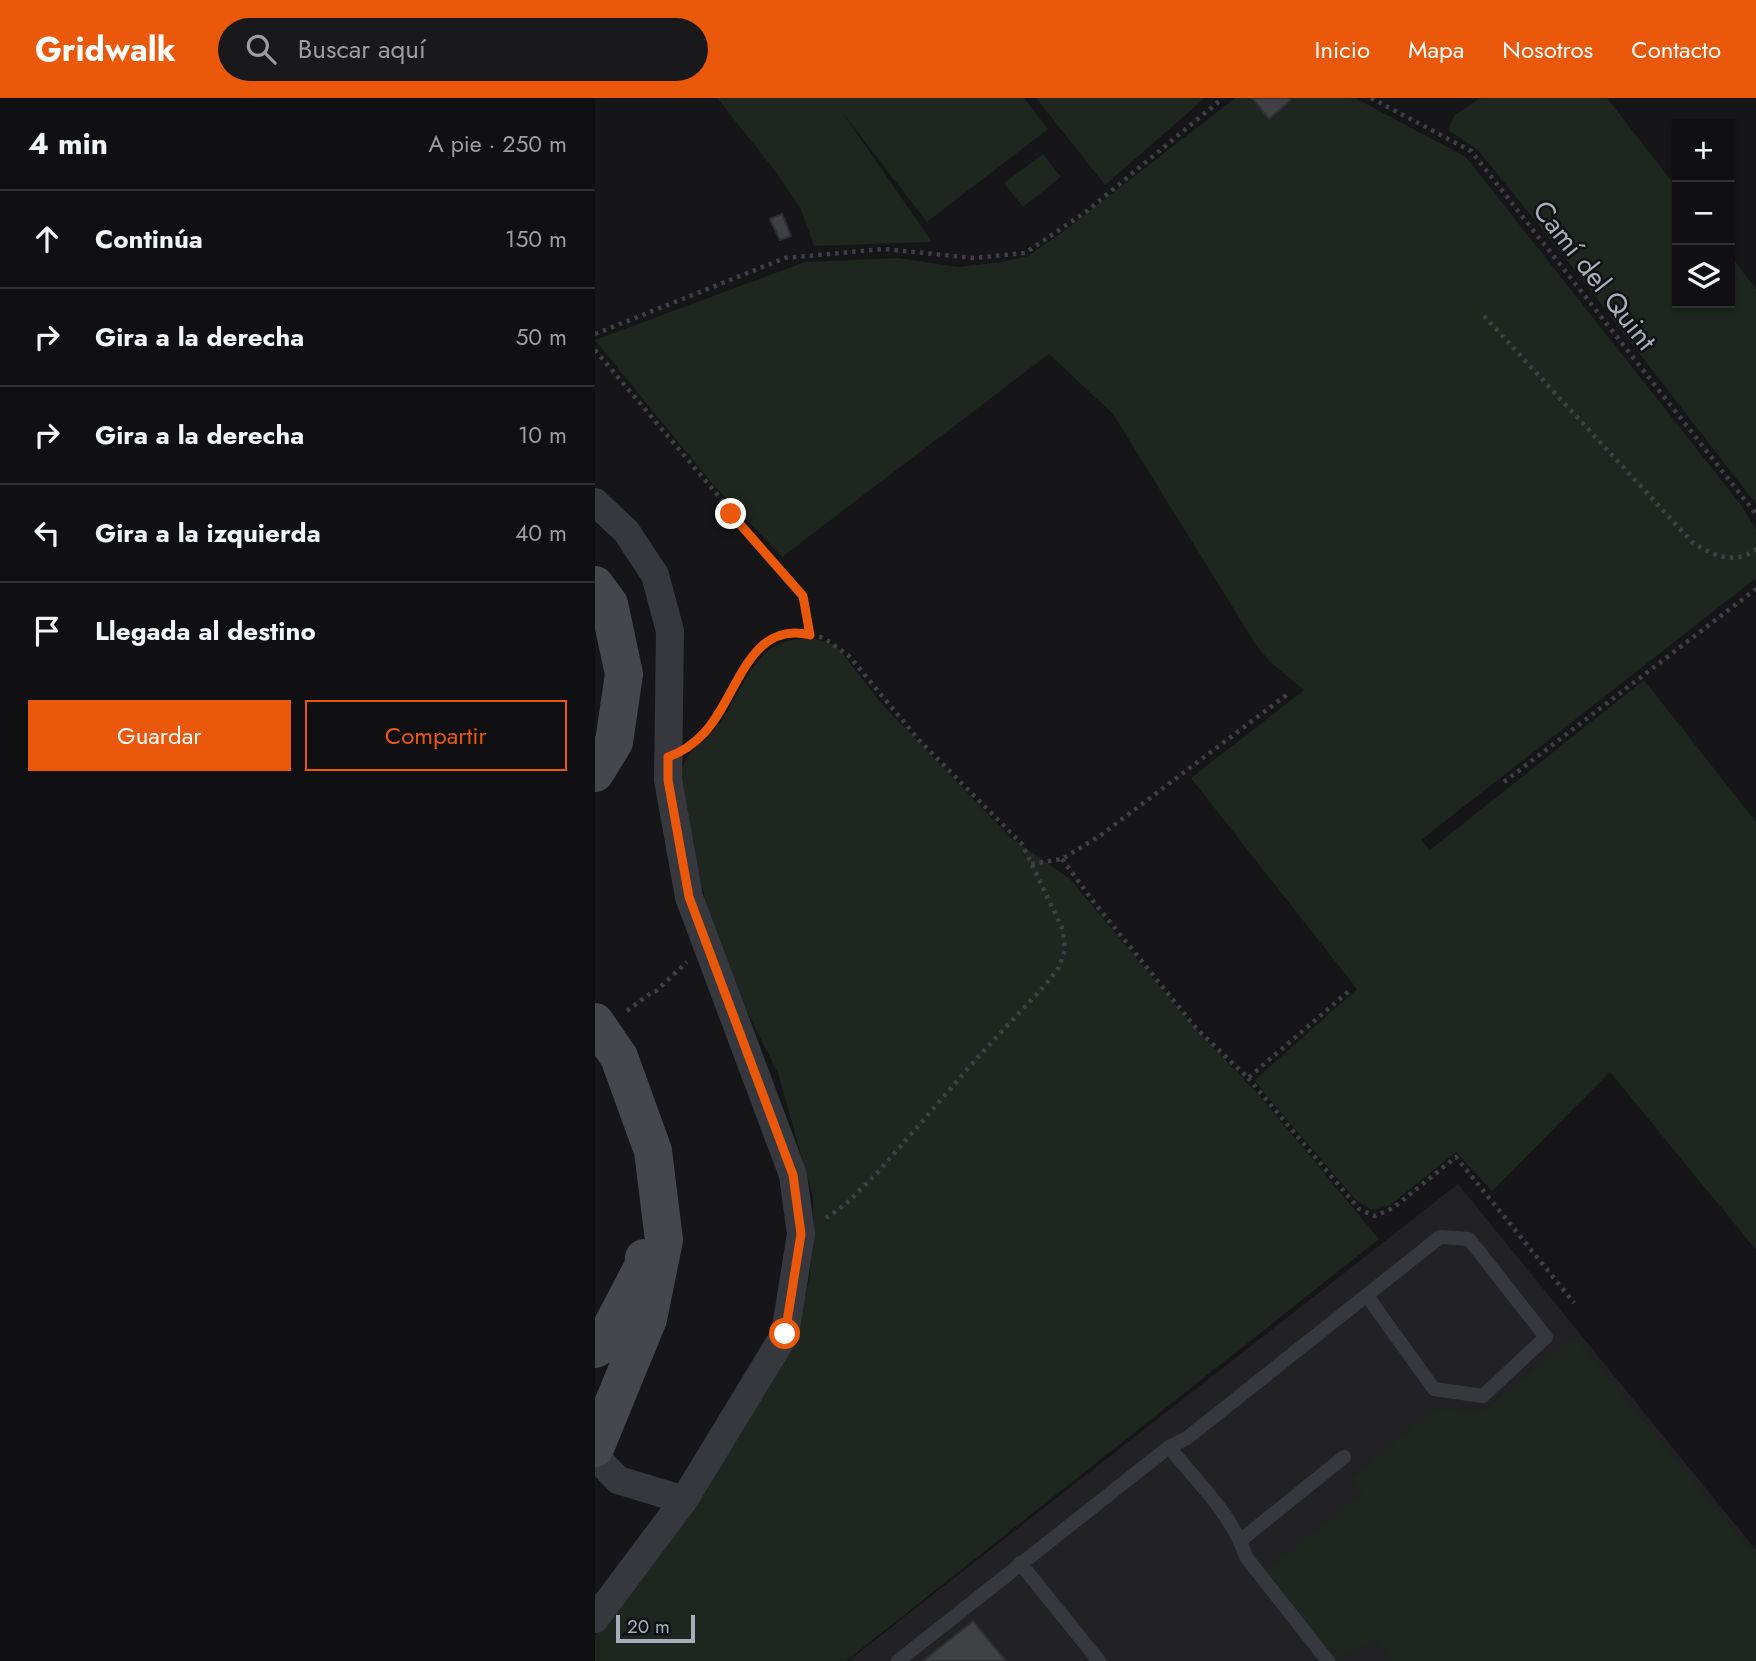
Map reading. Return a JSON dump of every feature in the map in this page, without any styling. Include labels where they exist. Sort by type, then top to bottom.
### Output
[{"type":"main road","points":[[595,585],[609,604],[624,674],[614,742],[595,773]]},
{"type":"main road","points":[[595,1022],[619,1056],[653,1151],[664,1240],[648,1319],[595,1448]]},
{"type":"main road","points":[[595,1349],[602,1345],[643,1268],[653,1151]]},
{"type":"street","points":[[595,502],[626,531],[655,575],[670,631],[668,780],[689,897],[793,1175],[801,1234],[785,1334],[684,1500],[595,1619]]},
{"type":"street","points":[[595,1456],[618,1480],[684,1500]]},
{"type":"lane","points":[[898,1661],[1440,1237],[1469,1239],[1546,1337],[1483,1396],[1434,1389],[1367,1296]]},
{"type":"lane","points":[[1169,1447],[1228,1519],[1241,1540],[1246,1557],[1328,1661]]},
{"type":"lane","points":[[1241,1540],[1344,1457]]},
{"type":"lane","points":[[1020,1563],[1098,1661]]},
{"type":"path","points":[[595,334],[785,258],[884,249],[974,258],[1025,253],[1087,211],[1223,98]]},
{"type":"path","name":"Camí del Quint","points":[[1371,98],[1471,151],[1756,514]]},
{"type":"path","points":[[1484,316],[1692,542],[1714,555],[1734,559],[1756,549]]},
{"type":"path","points":[[595,350],[803,596],[810,635]]},
{"type":"path","points":[[1504,782],[1756,589]]},
{"type":"path","points":[[668,757],[683,751],[704,733],[754,654],[766,641],[777,635],[798,632],[824,638],[849,656],[918,739],[1022,844],[1063,930],[1065,950],[1059,967],[1047,984],[979,1056],[878,1172],[846,1204],[801,1234]]},
{"type":"path","points":[[1031,864],[1062,859],[1101,835],[1289,694]]},
{"type":"path","points":[[1062,859],[1196,1028],[1248,1078],[1359,1209],[1375,1216],[1393,1208],[1456,1157],[1574,1303]]},
{"type":"path","points":[[634,1021],[627,1010],[656,991],[707,943]]},
{"type":"path","points":[[1248,1078],[1349,991]]},
{"type":"shaded area","points":[[717,98],[1024,98],[1048,129],[927,222],[842,112],[932,242],[814,246],[801,209],[776,172]]},
{"type":"shaded area","points":[[1036,98],[1205,98],[1105,185]]},
{"type":"shaded area","points":[[1235,98],[1252,98],[1269,118],[1293,98],[1355,98],[1466,157],[1741,505],[1756,529],[1756,578],[1421,840],[1430,850],[1644,680],[1756,822],[1756,1250],[1610,1072],[1492,1191],[1456,1152],[1389,1206],[1372,1210],[1357,1201],[1266,1095],[1255,1080],[1357,989],[1191,778],[1304,690],[1271,663],[1256,645],[1113,414],[1049,354],[782,557],[710,481],[595,340],[805,262],[898,258],[958,267],[1028,256]]},
{"type":"shaded area","points":[[1480,98],[1607,98],[1672,182],[1672,308],[1735,308],[1735,262],[1756,289],[1756,504],[1478,150],[1448,130],[1454,116]]},
{"type":"shaded area","points":[[1043,154],[1061,177],[1023,207],[1004,183]]},
{"type":"shaded area","points":[[812,638],[836,645],[880,702],[1010,837],[1070,879],[1193,1026],[1259,1095],[1379,1239],[846,1661],[595,1661],[595,1636],[701,1497],[796,1337],[809,1279],[814,1240],[813,1197],[778,1073],[739,996],[707,906],[686,826],[681,771],[687,758],[724,716],[762,657],[780,644]]},
{"type":"shaded area","points":[[1458,1184],[1756,1550],[1756,1661],[848,1661]]},
{"type":"shaded area","points":[[1574,1337],[1756,1557],[1756,1661],[1392,1661],[1378,1640],[1333,1661],[1260,1574],[1363,1493],[1351,1478],[1435,1409],[1483,1411]]},
{"type":"building","points":[[1252,98],[1290,98],[1291,100],[1269,119]]},
{"type":"building","points":[[782,214],[791,236],[780,240],[770,219]]},
{"type":"building","points":[[973,1621],[1006,1661],[923,1661]]},
{"type":"route","points":[[731,514],[803,596],[810,635],[798,632],[777,635],[766,641],[754,654],[716,718],[704,733],[683,751],[668,757],[668,780],[689,897],[793,1175],[801,1234],[785,1334]]}]
